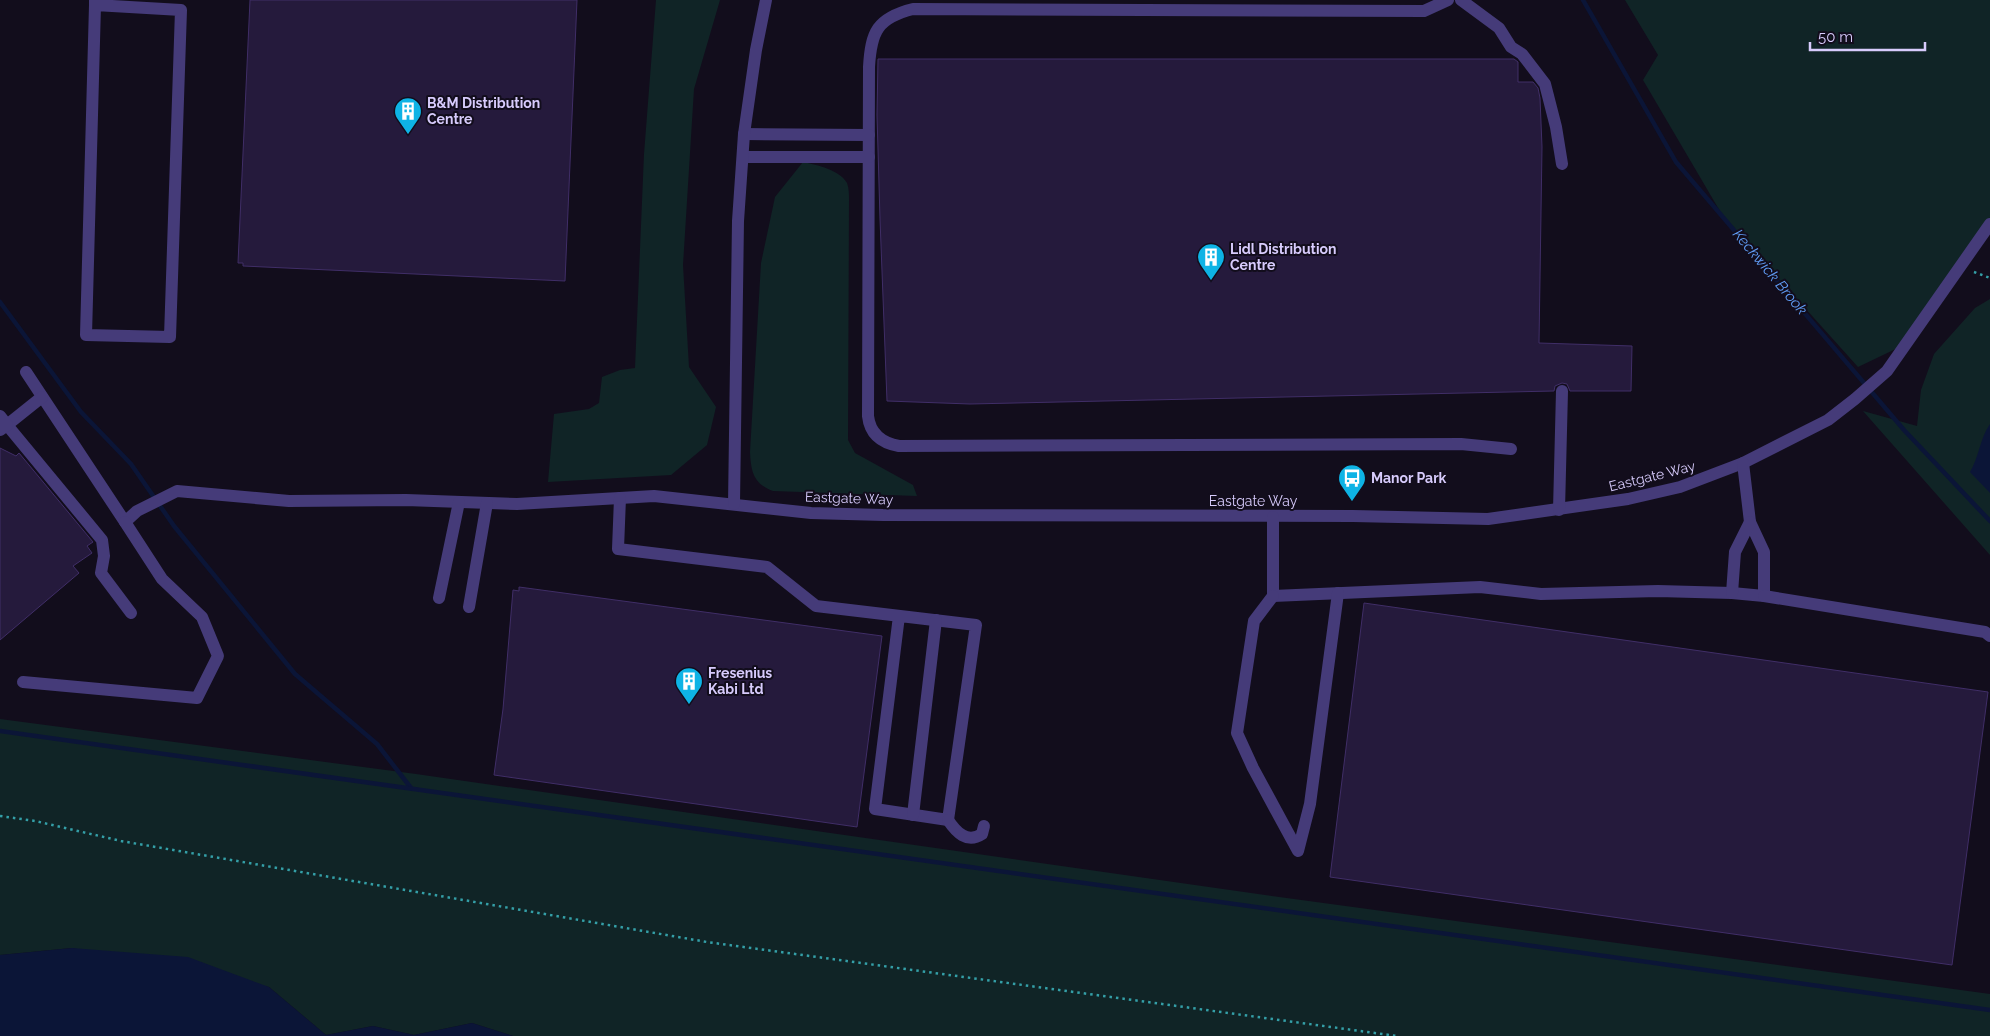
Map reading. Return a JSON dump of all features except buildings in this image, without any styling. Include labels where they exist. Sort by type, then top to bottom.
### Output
[{"type":"street","points":[[734,504],[738,221],[744,134],[756,50],[766,0]]},
{"type":"street","points":[[1448,0],[1424,12],[912,9],[889,17],[881,24],[872,43],[869,67],[868,416],[871,429],[882,441],[899,446],[1461,444],[1510,449]]},
{"type":"street","points":[[1461,0],[1499,28],[1511,47],[1522,54],[1545,84],[1556,127],[1562,164]]},
{"type":"street","points":[[95,3],[180,10],[170,337],[86,335],[95,3]]},
{"type":"street","points":[[744,134],[869,135]]},
{"type":"street","points":[[743,158],[869,157]]},
{"type":"street","name":"Eastgate Way","points":[[125,522],[137,511],[177,491],[289,501],[406,500],[487,504],[654,496],[811,513],[883,515],[1353,516],[1488,519],[1628,499],[1680,487],[1743,463],[1828,420],[1855,400],[1887,371],[1990,224]]},
{"type":"street","points":[[22,682],[197,698],[218,656],[202,617],[162,579],[26,372]]},
{"type":"street","points":[[1559,510],[1562,392]]},
{"type":"street","points":[[42,397],[2,424],[102,540],[104,556],[101,573],[131,614]]},
{"type":"street","points":[[1743,463],[1750,522],[1764,552],[1764,596]]},
{"type":"street","points":[[620,498],[618,549],[767,567],[816,606],[976,625],[948,820],[957,833],[968,836],[976,837],[982,834],[984,826]]},
{"type":"street","points":[[439,598],[459,502]]},
{"type":"street","points":[[469,607],[487,504]]},
{"type":"street","points":[[1273,517],[1273,596],[1254,621],[1238,733],[1254,768],[1298,851],[1310,804],[1338,593]]},
{"type":"street","points":[[1732,593],[1735,552],[1750,522]]},
{"type":"street","points":[[1273,596],[1480,587],[1541,594],[1658,591],[1732,593],[1764,596],[1985,632],[1990,636]]},
{"type":"street","points":[[900,616],[875,809],[948,820]]},
{"type":"street","points":[[913,815],[936,620]]},
{"type":"path","points":[[1961,266],[1990,278]]},
{"type":"path","points":[[0,816],[35,821],[130,843],[707,942],[1397,1036]]},
{"type":"green space","points":[[656,0],[720,0],[694,89],[683,265],[689,367],[716,407],[707,445],[671,475],[548,482],[554,414],[589,409],[599,403],[602,377],[620,370],[635,368],[644,154]]},
{"type":"green space","points":[[1625,0],[1990,0],[1990,224],[1906,344],[1858,367],[1724,218],[1643,80],[1658,55]]},
{"type":"green space","points":[[803,162],[834,171],[844,178],[849,189],[848,440],[855,453],[913,485],[917,496],[773,491],[761,485],[752,471],[750,452],[761,263],[775,197]]},
{"type":"green space","points":[[1990,299],[1990,555],[1863,411],[1917,426],[1921,390],[1934,354],[1975,308]]},
{"type":"green space","points":[[0,719],[416,774],[1258,894],[1990,994],[1990,1036],[513,1036],[472,1023],[414,1035],[373,1026],[326,1035],[269,987],[72,948],[0,955]]},
{"type":"water","points":[[1990,424],[1990,493],[1970,472]]},
{"type":"water","points":[[72,948],[188,957],[269,987],[326,1035],[373,1026],[414,1035],[472,1023],[513,1036],[0,1036],[0,955]]},
{"type":"waterway","name":"Keckwick Brook","points":[[1583,0],[1676,162],[1904,430],[1990,521]]},
{"type":"waterway","points":[[0,302],[81,412],[131,464],[174,526],[295,674],[377,744],[411,788]]},
{"type":"waterway","points":[[0,731],[1990,1010]]},
{"type":"place","name":"B&M Distribution Centre","points":[[408,135]]},
{"type":"place","name":"Lidl Distribution Centre","points":[[1211,281]]},
{"type":"place","name":"Manor Park","points":[[1352,502]]},
{"type":"place","name":"Fresenius Kabi Ltd","points":[[689,705]]}]
